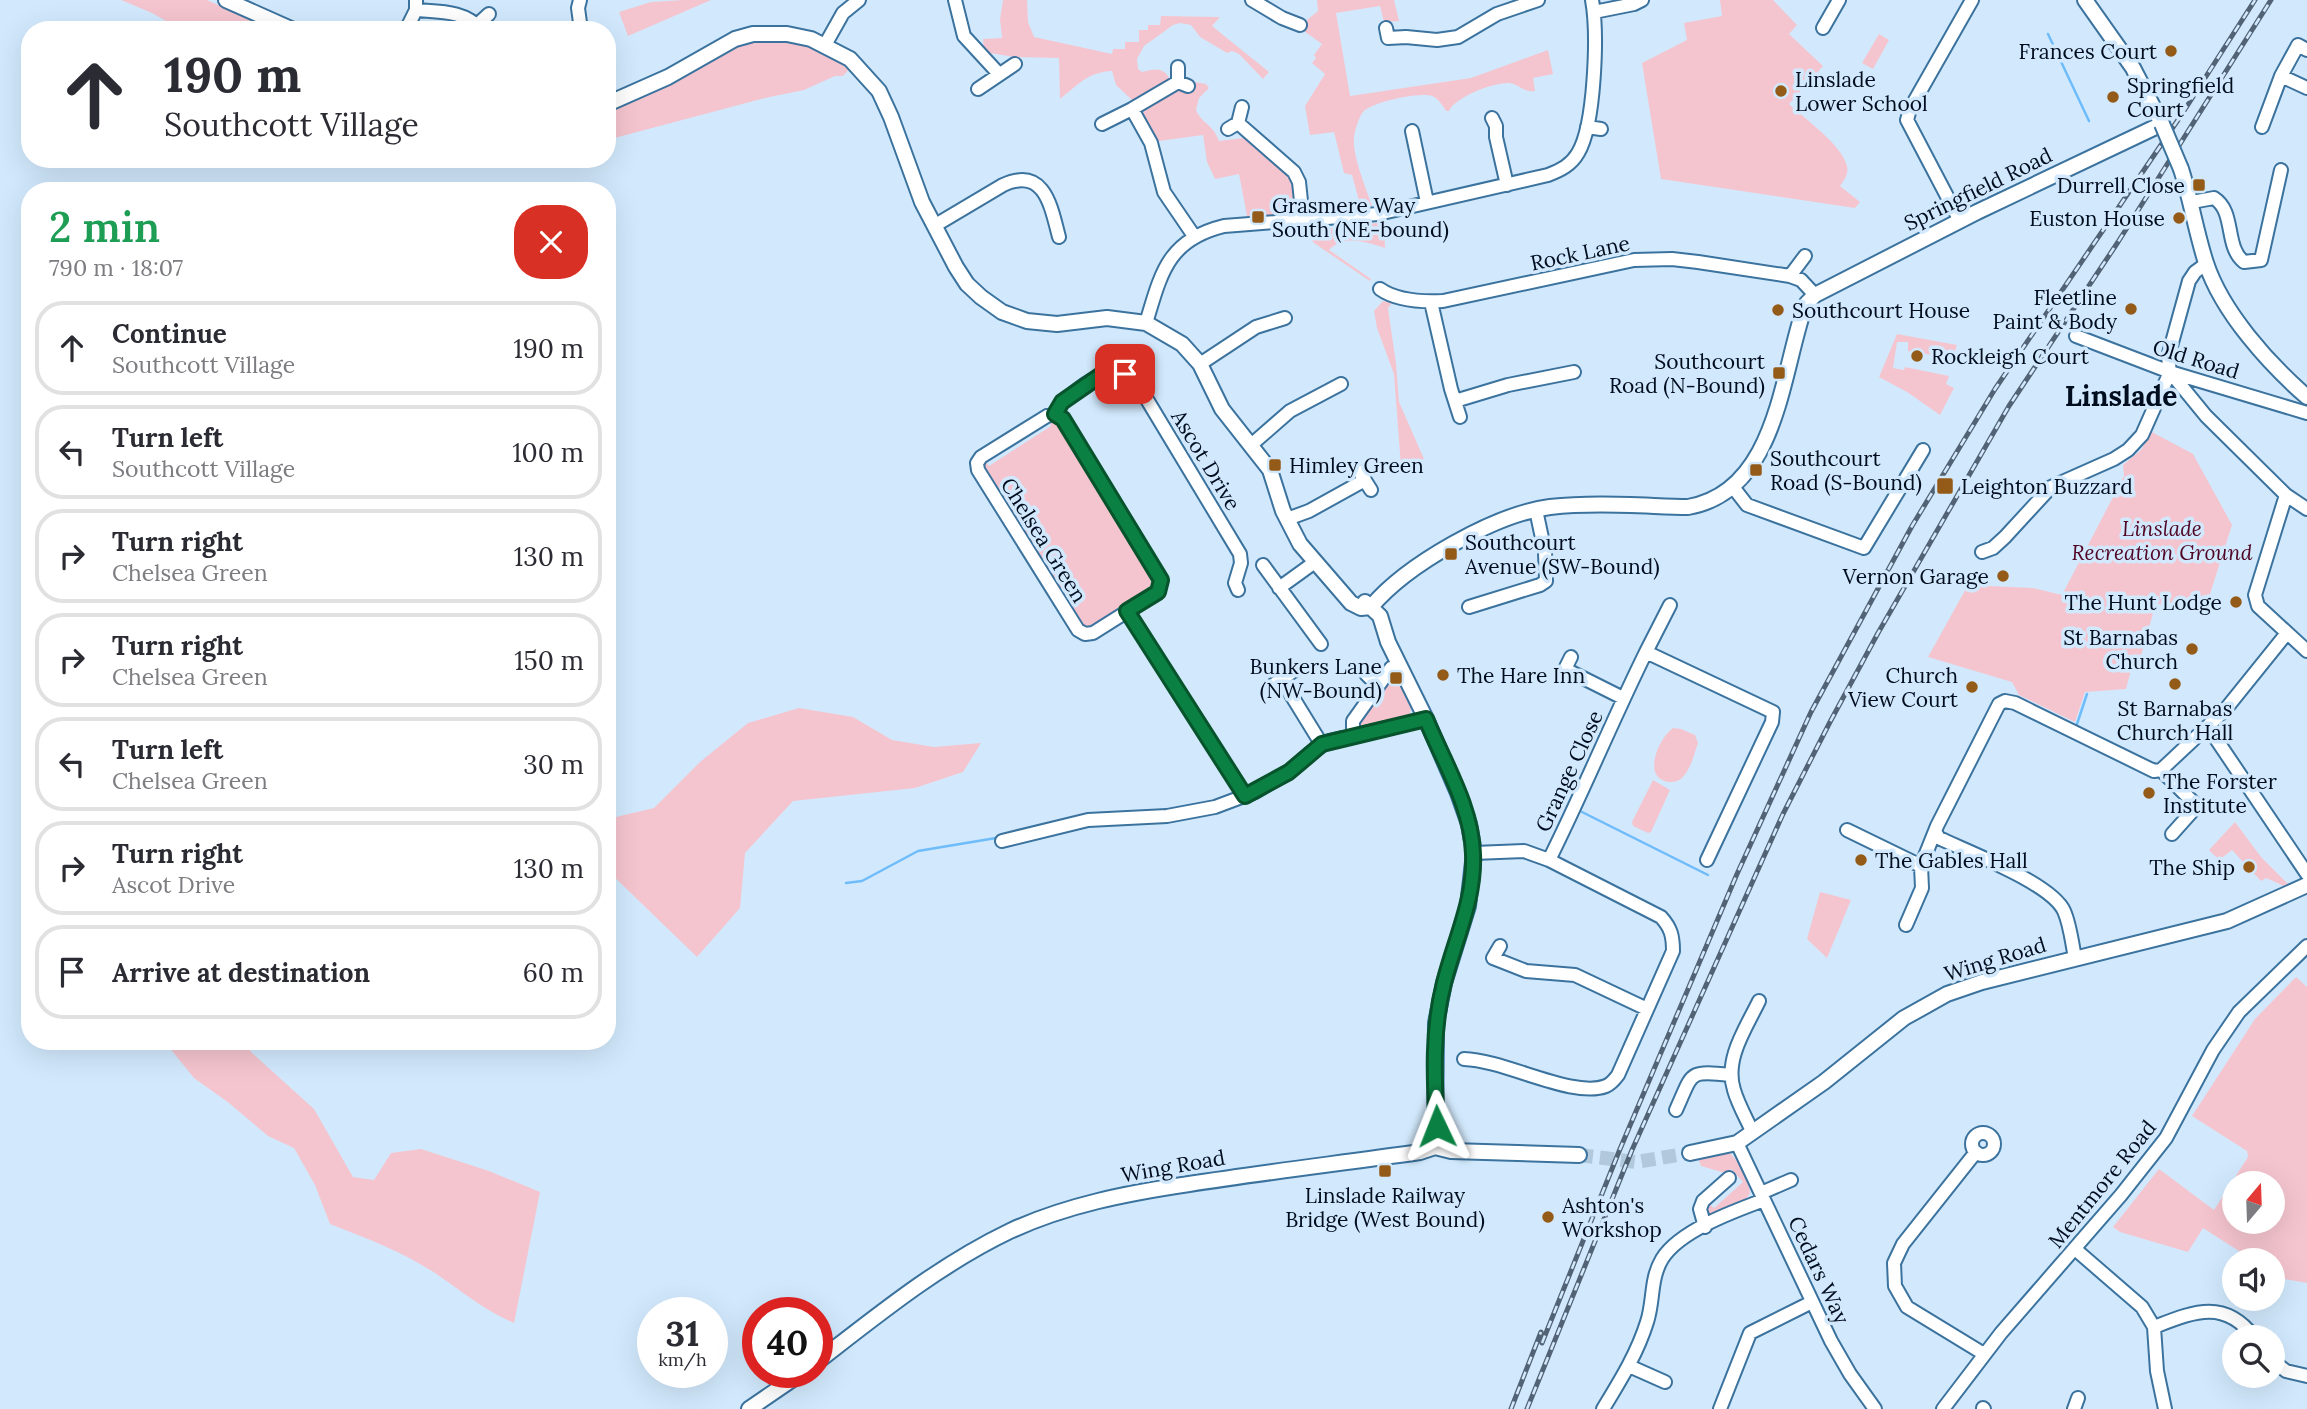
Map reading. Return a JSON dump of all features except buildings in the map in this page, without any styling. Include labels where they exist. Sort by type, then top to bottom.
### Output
[{"type":"street","points":[[580,0],[580,21]]},
{"type":"street","points":[[825,45],[843,13],[859,0]]},
{"type":"street","points":[[955,0],[964,36],[999,74]]},
{"type":"street","points":[[1252,0],[1280,23],[1300,25]]},
{"type":"street","points":[[1388,39],[1406,37],[1437,40],[1458,37],[1497,14],[1538,0]]},
{"type":"street","points":[[1146,323],[1166,265],[1194,236],[1224,226],[1378,214],[1548,175],[1569,165],[1580,150],[1587,127],[1595,66],[1593,6],[1634,4],[1642,0]]},
{"type":"street","points":[[1960,221],[1908,120],[1910,108],[1972,0]]},
{"type":"street","points":[[2085,0],[2133,68],[2161,121],[2192,202],[2206,264],[2228,308],[2245,331],[2307,397]]},
{"type":"street","points":[[232,1],[274,21]]},
{"type":"street","points":[[1823,28],[1832,4]]},
{"type":"street","points":[[416,5],[457,14],[472,21]]},
{"type":"street","points":[[484,21],[489,14]]},
{"type":"street","points":[[616,100],[668,77],[734,39],[754,34],[774,33],[811,39],[850,59],[879,91],[934,226],[967,284],[1002,312],[1027,321],[1057,324],[1107,318],[1146,323],[1181,344],[1200,364],[1222,409],[1270,470],[1287,519],[1300,544],[1343,592],[1363,600],[1371,607]]},
{"type":"street","points":[[2262,127],[2280,76],[2298,45],[2307,50]]},
{"type":"street","points":[[978,89],[1015,64]]},
{"type":"street","points":[[1102,124],[1183,84],[1178,67]]},
{"type":"street","points":[[2280,76],[2307,88]]},
{"type":"street","points":[[1242,107],[1233,126],[1294,172],[1299,182],[1303,220]]},
{"type":"street","points":[[1132,109],[1155,153],[1164,192],[1194,236]]},
{"type":"street","points":[[1492,118],[1496,126],[1507,185]]},
{"type":"street","name":"Springfield Road","points":[[1815,295],[2161,121]]},
{"type":"street","points":[[1587,127],[1601,129]]},
{"type":"street","points":[[1410,137],[1427,202]]},
{"type":"street","points":[[2192,202],[2214,198],[2222,203],[2237,256],[2244,262],[2261,260],[2280,170]]},
{"type":"street","points":[[934,226],[1014,180],[1034,184],[1048,197],[1059,237]]},
{"type":"street","points":[[1790,276],[1805,256]]},
{"type":"street","name":"Rock Lane","points":[[1380,289],[1390,295],[1430,302],[1465,297],[1634,260],[1672,259],[1790,276],[1801,280],[1815,295]]},
{"type":"street","points":[[1982,552],[1993,548],[2006,537],[2051,487],[2114,459],[2128,450],[2142,435],[2170,372],[2168,357],[2189,281],[2195,272],[2206,264]]},
{"type":"street","points":[[1435,1147],[1436,1023],[1444,983],[1468,906],[1474,853],[1469,824],[1426,719],[1388,642],[1377,632],[1371,619],[1371,607],[1389,588],[1444,550],[1492,525],[1536,510],[1580,505],[1688,507],[1706,504],[1719,498],[1752,463],[1772,425],[1803,312],[1815,295]]},
{"type":"street","points":[[1430,302],[1460,416]]},
{"type":"street","points":[[1200,364],[1247,332],[1279,317]]},
{"type":"street","name":"Old Road","points":[[2076,336],[2170,372],[2307,413]]},
{"type":"street","points":[[1455,401],[1508,385],[1557,381],[1574,372]]},
{"type":"street","points":[[2170,372],[2206,416],[2286,495],[2307,509]]},
{"type":"street","name":"Ascot Drive","points":[[1055,414],[1062,402],[1101,375],[1117,373],[1134,378],[1225,539],[1240,554],[1241,562],[1235,583],[1238,590]]},
{"type":"street","points":[[1251,444],[1290,411],[1341,383]]},
{"type":"street","name":"Chelsea Green","points":[[1055,414],[1063,419],[1166,587],[1083,639],[974,461],[1047,416],[1055,414]]},
{"type":"street","points":[[1732,487],[1747,505],[1864,548],[1923,450]]},
{"type":"street","points":[[1287,519],[1309,511],[1365,480]]},
{"type":"street","points":[[2286,495],[2255,595],[2258,606],[2307,651]]},
{"type":"street","points":[[1475,601],[1540,585],[1546,581],[1545,552],[1536,510]]},
{"type":"street","points":[[1279,588],[1315,562]]},
{"type":"street","points":[[1264,565],[1321,644]]},
{"type":"street","name":"Grange Close","points":[[1549,860],[1578,803],[1623,698],[1670,606]]},
{"type":"street","points":[[1127,611],[1245,796]]},
{"type":"street","points":[[1906,925],[1922,888],[1922,866],[1937,826],[1999,704],[2006,701],[2015,703],[2154,771],[2161,770],[2225,710],[2287,633]]},
{"type":"street","points":[[1646,652],[1773,712],[1772,722],[1707,860]]},
{"type":"street","name":"Grange Close","points":[[1571,657],[1565,669],[1623,698]]},
{"type":"street","points":[[1298,668],[1276,684],[1322,744]]},
{"type":"street","points":[[1353,736],[1353,721],[1391,668]]},
{"type":"street","points":[[1366,674],[1378,686]]},
{"type":"street","points":[[1002,841],[1088,820],[1167,817],[1215,807],[1245,796],[1289,772],[1322,744],[1426,719]]},
{"type":"street","points":[[2208,727],[2307,874]]},
{"type":"street","points":[[2161,770],[2201,801],[2172,834]]},
{"type":"street","points":[[1847,830],[1922,866]]},
{"type":"street","points":[[1936,833],[1939,838],[2034,883],[2056,899],[2064,911],[2075,958]]},
{"type":"street","points":[[1464,1059],[1499,1064],[1556,1084],[1592,1089],[1609,1085],[1618,1075],[1672,951],[1673,940],[1668,925],[1661,917],[1549,860],[1524,852],[1474,853]]},
{"type":"street","name":"Wing Road","points":[[1689,1153],[1737,1143],[1752,1131],[1775,1119],[1904,1018],[1947,994],[1982,982],[2227,921],[2307,885]]},
{"type":"street","points":[[1500,946],[1493,958],[1514,968],[1575,975],[1647,1009]]},
{"type":"street","name":"Mentmore Road","points":[[1942,1409],[1984,1354],[2121,1195],[2166,1138],[2213,1050],[2239,1012],[2307,946]]},
{"type":"street","points":[[1752,1131],[1734,1092],[1730,1075],[1738,1043],[1759,1001]]},
{"type":"street","points":[[1676,1111],[1692,1076],[1697,1073],[1730,1075]]},
{"type":"street","name":"Cedars Way","points":[[1737,1143],[1812,1302],[1850,1374],[1875,1409]]},
{"type":"street","name":"Wing Road","points":[[833,1350],[938,1271],[972,1250],[1049,1215],[1089,1203],[1149,1190],[1420,1152],[1435,1147],[1451,1151],[1579,1155]]},
{"type":"street","points":[[1976,1152],[1903,1244],[1894,1263],[1895,1286],[1907,1307],[1984,1354]]},
{"type":"street","points":[[1705,1227],[1700,1209],[1703,1201],[1729,1178]]},
{"type":"street","points":[[1603,1409],[1629,1366],[1648,1320],[1654,1276],[1663,1258],[1681,1239],[1791,1180]]},
{"type":"street","points":[[2075,1249],[2142,1307],[2154,1327],[2157,1371],[2165,1409]]},
{"type":"street","points":[[1720,1409],[1750,1333],[1812,1302]]},
{"type":"street","points":[[2154,1327],[2194,1311],[2221,1313],[2245,1325]]},
{"type":"street","points":[[1629,1366],[1665,1382]]},
{"type":"street","points":[[2285,1370],[2307,1376]]},
{"type":"street","points":[[749,1409],[780,1388]]},
{"type":"green space","points":[[121,0],[207,0],[253,21],[166,21]]},
{"type":"green space","points":[[711,0],[628,36],[619,12],[651,2]]},
{"type":"green space","points":[[1003,0],[1027,0],[1028,22],[1034,37],[1112,54],[1113,49],[1125,49],[1125,42],[1139,42],[1139,30],[1148,30],[1148,25],[1160,25],[1161,16],[1220,17],[1212,26],[1269,72],[1263,79],[1239,54],[1232,51],[1227,53],[1200,37],[1191,25],[1180,23],[1144,46],[1137,59],[1138,69],[1142,72],[1159,70],[1171,81],[1133,101],[1116,85],[1112,71],[1104,72],[1084,80],[1060,99],[1059,58],[1014,57],[984,52],[983,39],[1002,38],[1000,19]]},
{"type":"green space","points":[[1317,0],[1394,0],[1399,21],[1384,22],[1380,6],[1336,13],[1350,96],[1471,78],[1548,50],[1553,74],[1533,78],[1535,91],[1502,83],[1476,91],[1449,111],[1434,97],[1426,95],[1396,99],[1368,108],[1360,117],[1354,137],[1357,162],[1372,206],[1361,208],[1352,175],[1344,173],[1334,132],[1310,135],[1305,106],[1325,74],[1312,63],[1322,44],[1304,31],[1307,20],[1318,11]]},
{"type":"green space","name":"Linslade Lower School","points":[[1720,0],[1773,0],[1797,25],[1789,34],[1823,66],[1789,104],[1831,141],[1844,158],[1847,172],[1840,186],[1860,202],[1855,208],[1661,179],[1642,63],[1687,40],[1684,23],[1722,16]]},
{"type":"green space","points":[[1879,34],[1889,40],[1873,69],[1862,63]]},
{"type":"green space","points":[[773,39],[796,43],[814,48],[851,67],[843,76],[835,76],[804,90],[616,138],[616,108],[665,87],[722,53],[754,42]]},
{"type":"green space","points":[[1194,82],[1206,84],[1209,88],[1199,98],[1196,110],[1219,141],[1243,138],[1288,175],[1296,200],[1290,215],[1247,216],[1239,174],[1215,179],[1207,162],[1203,135],[1152,142],[1141,115],[1176,89],[1189,92]]},
{"type":"green space","points":[[1384,222],[1385,248],[1348,241],[1329,250],[1371,279],[1370,281],[1314,243],[1302,229],[1340,228]]},
{"type":"green space","points":[[1383,301],[1392,303],[1388,308],[1399,402],[1424,459],[1401,466],[1394,374],[1377,328],[1374,311]]},
{"type":"green space","points":[[1897,334],[1957,345],[1954,354],[1958,359],[1908,351],[1908,342],[1897,342],[1893,368],[1904,370],[1905,367],[1949,376],[1946,384],[1954,388],[1940,415],[1879,377]]},
{"type":"green space","points":[[1049,421],[1057,423],[1156,580],[1156,587],[1090,629],[1082,627],[983,466],[985,461],[989,466],[1051,426]]},
{"type":"green space","name":"Linslade Recreation Ground","points":[[2150,431],[2193,454],[2232,525],[2210,594],[2165,606],[2156,603],[2141,656],[2134,659],[2126,689],[2085,692],[2075,722],[2019,695],[2012,682],[1928,657],[1968,585],[2033,588],[2062,595],[2124,476],[2123,465],[2142,449]]},
{"type":"green space","points":[[1394,672],[1411,709],[1408,719],[1365,730],[1359,723],[1361,719]]},
{"type":"green space","points":[[799,708],[853,717],[892,740],[934,747],[981,743],[963,772],[915,788],[793,801],[745,853],[740,908],[697,957],[616,879],[616,817],[654,808],[700,762],[748,723]]},
{"type":"green space","points":[[1673,728],[1695,735],[1698,743],[1685,774],[1679,780],[1671,782],[1660,779],[1654,766],[1658,748]]},
{"type":"green space","points":[[1653,780],[1670,790],[1651,832],[1648,833],[1633,826],[1632,822]]},
{"type":"green space","points":[[2235,822],[2261,857],[2288,884],[2284,886],[2266,878],[2261,881],[2232,850],[2219,860],[2209,850]]},
{"type":"green space","points":[[1820,892],[1851,900],[1827,958],[1807,939]]},
{"type":"green space","points":[[2296,977],[2307,987],[2307,1283],[2285,1279],[2285,1248],[2234,1248],[2203,1228],[2188,1252],[2120,1232],[2113,1227],[2159,1169],[2214,1210],[2222,1198],[2222,1234],[2286,1234],[2286,1171],[2239,1171],[2248,1157],[2247,1151],[2192,1116],[2255,1019]]},
{"type":"green space","points":[[171,1050],[250,1050],[314,1109],[353,1177],[374,1180],[391,1153],[421,1149],[489,1171],[540,1192],[514,1323],[482,1306],[410,1258],[330,1224],[315,1185],[294,1148],[268,1136],[194,1078]]},
{"type":"green space","points":[[1728,1152],[1743,1170],[1750,1193],[1744,1202],[1712,1219],[1704,1213],[1707,1202],[1714,1208],[1743,1182],[1731,1169],[1725,1173],[1701,1166],[1698,1157]]},
{"type":"waterway","points":[[2048,34],[2089,121]]},
{"type":"waterway","points":[[2076,727],[2087,694]]},
{"type":"waterway","points":[[1582,812],[1708,875]]},
{"type":"waterway","points":[[846,883],[862,881],[918,851],[996,838]]},
{"type":"tunnel","points":[[1579,1155],[1636,1162],[1690,1153]]},
{"type":"railway","points":[[1542,1343],[1620,1149],[1737,874],[1811,712],[1912,526],[1995,389],[2180,117],[2255,0]]},
{"type":"railway","points":[[1527,1409],[1632,1150],[1783,814],[1830,722],[1878,633],[2009,406],[2118,242],[2271,0]]},
{"type":"railway","points":[[1511,1409],[1541,1332]]},
{"type":"place","name":"Frances Court","points":[[2171,51]]},
{"type":"place","name":"Linslade Lower School","points":[[1781,91]]},
{"type":"place","name":"Springfield Court","points":[[2113,97]]},
{"type":"place","name":"Durrell Close","points":[[2199,185]]},
{"type":"place","name":"Grasmere Way South (NE-bound)","points":[[1258,217]]},
{"type":"place","name":"Euston House","points":[[2179,218]]},
{"type":"place","name":"Fleetline Paint & Body","points":[[2131,309]]},
{"type":"place","name":"Southcourt House","points":[[1778,310]]},
{"type":"place","name":"Rockleigh Court","points":[[1917,356]]},
{"type":"place","name":"Southcourt Road (N-Bound)","points":[[1779,373]]},
{"type":"place","name":"Himley Green","points":[[1275,465]]},
{"type":"place","name":"Southcourt Road (S-Bound)","points":[[1756,470]]},
{"type":"place","name":"Leighton Buzzard","points":[[1945,486]]},
{"type":"place","name":"Southcourt Avenue (SW-Bound)","points":[[1451,554]]},
{"type":"place","name":"Vernon Garage","points":[[2003,576]]},
{"type":"place","name":"The Hunt Lodge","points":[[2236,602]]},
{"type":"place","name":"St Barnabas Church","points":[[2192,649]]},
{"type":"place","name":"The Hare Inn","points":[[1443,675]]},
{"type":"place","name":"Bunkers Lane (NW-Bound)","points":[[1396,678]]},
{"type":"place","name":"St Barnabas Church Hall","points":[[2175,684]]},
{"type":"place","name":"Church View Court","points":[[1972,687]]},
{"type":"place","name":"The Forster Institute","points":[[2149,793]]},
{"type":"place","name":"The Gables Hall","points":[[1861,860]]},
{"type":"place","name":"The Ship","points":[[2249,867]]},
{"type":"place","name":"Linslade Railway Bridge (West Bound)","points":[[1385,1171]]},
{"type":"place","name":"Ashton's Workshop","points":[[1548,1217]]},
{"type":"district","name":"Linslade","points":[[2121,396]]},
{"type":"route","points":[[1125,374],[1101,375],[1066,398],[1055,414],[1063,419],[1161,580],[1158,592],[1127,611],[1245,796],[1289,772],[1322,744],[1426,719],[1458,793],[1469,824],[1474,853],[1468,906],[1444,983],[1436,1023],[1434,1061],[1437,1126]]}]
